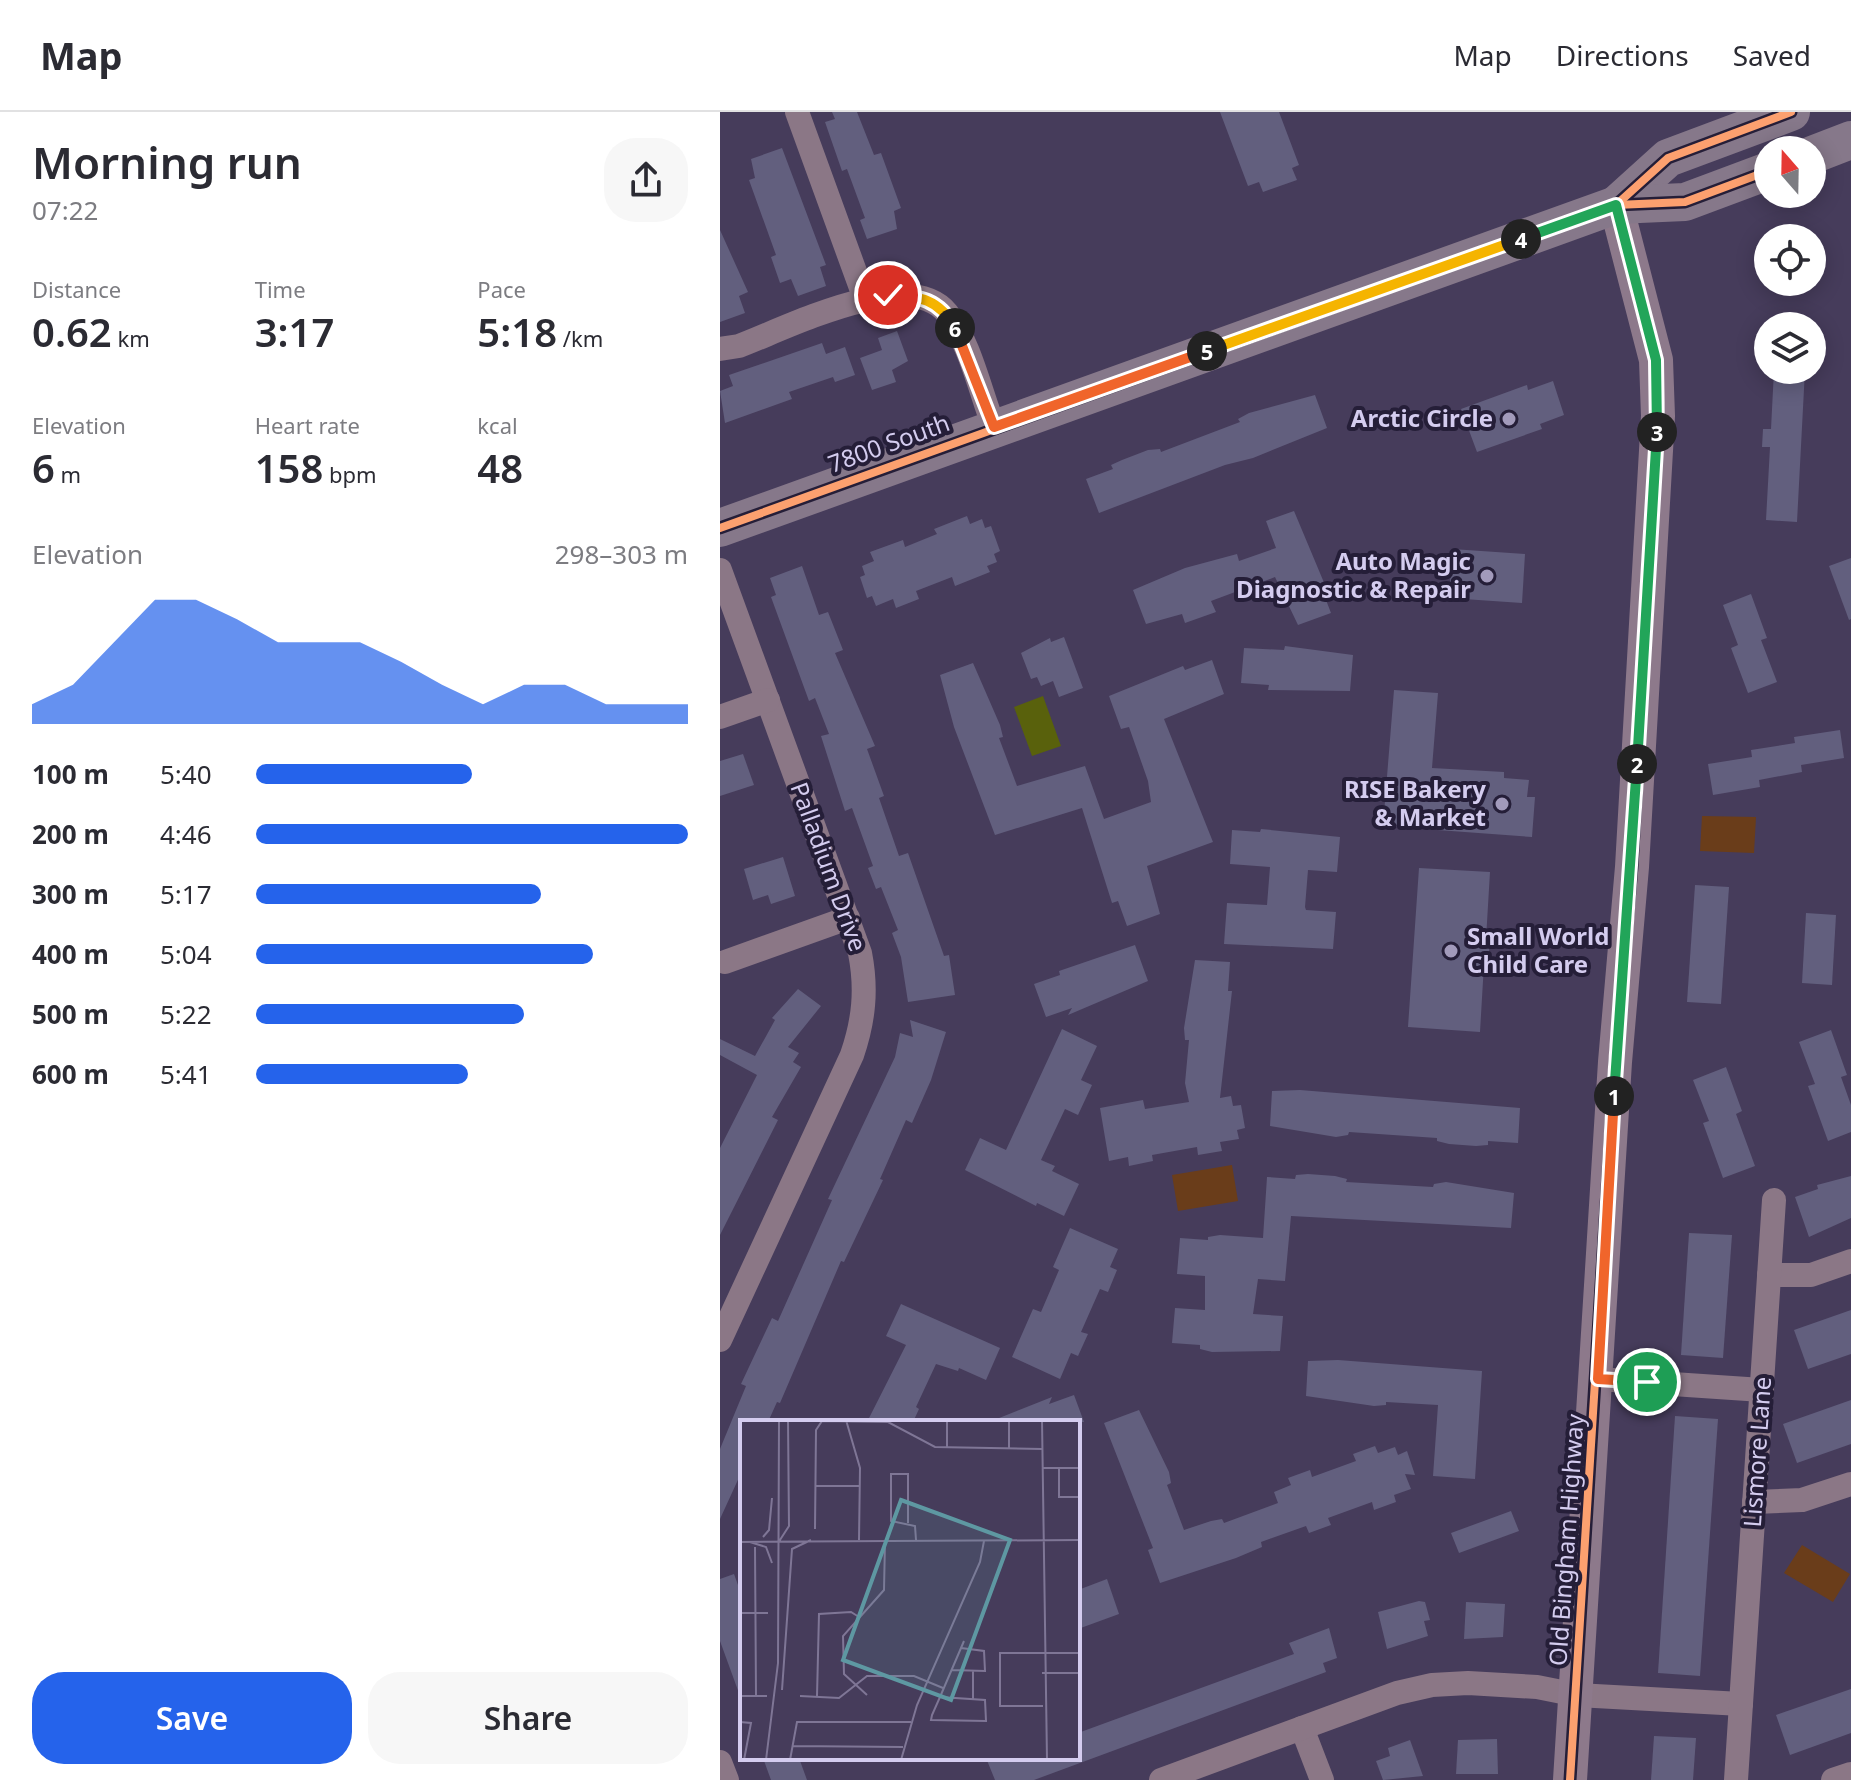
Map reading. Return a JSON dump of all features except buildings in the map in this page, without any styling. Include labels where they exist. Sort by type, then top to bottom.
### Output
[{"type":"main road","name":"7800 South","points":[[1616,205],[1668,158],[1791,112]]},
{"type":"main road","points":[[1826,150],[1851,140]]},
{"type":"main road","name":"7800 South","points":[[720,528],[1616,205],[1685,202],[1754,176]]},
{"type":"street","points":[[797,112],[865,299]]},
{"type":"street","name":"Old Bingham Highway","points":[[1570,1780],[1658,416],[1656,360],[1616,205]]},
{"type":"street","points":[[720,349],[739,346],[865,299],[914,295],[933,301],[947,313],[962,343],[994,427]]},
{"type":"street","name":"Palladium Drive","points":[[720,570],[848,918],[864,973],[859,1034],[722,1330]]},
{"type":"street","points":[[720,717],[768,700]]},
{"type":"street","points":[[725,962],[848,918]]},
{"type":"street","name":"Lismore Lane","points":[[1736,1780],[1774,1200]]},
{"type":"street","points":[[1769,1275],[1811,1275],[1851,1261]]},
{"type":"street","points":[[1598,1379],[1762,1390]]},
{"type":"street","points":[[1754,1502],[1802,1500],[1851,1484]]},
{"type":"street","points":[[1161,1780],[1302,1728],[1432,1685],[1537,1687],[1577,1695],[1741,1704]]},
{"type":"street","points":[[1302,1728],[1322,1780]]},
{"type":"street","points":[[720,1762],[727,1780]]},
{"type":"street","points":[[1833,1780],[1851,1774]]},
{"type":"shaded area","points":[[1043,696],[1061,746],[1032,756],[1014,707]]},
{"type":"shaded area","points":[[1702,816],[1756,817],[1754,853],[1700,851]]},
{"type":"shaded area","points":[[1232,1165],[1238,1201],[1178,1211],[1172,1175]]},
{"type":"shaded area","points":[[1802,1545],[1850,1574],[1833,1602],[1784,1573]]},
{"type":"cycle path","points":[[1616,205],[1668,158],[1791,112]]},
{"type":"cycle path","points":[[720,528],[1616,205],[1685,202],[1754,176]]},
{"type":"cycle path","points":[[1570,1780],[1615,1062],[1632,867],[1658,416],[1656,360],[1616,205]]},
{"type":"place","name":"Arctic Circle","points":[[1509,419]]},
{"type":"place","name":"Auto Magic Diagnostic & Repair","points":[[1487,576]]},
{"type":"place","name":"RISE Bakery & Market","points":[[1502,804]]},
{"type":"place","name":"Small World Child Care","points":[[1451,951]]},
{"type":"route","points":[[888,295],[914,295],[933,301],[947,313],[962,343],[994,427],[1616,205],[1656,360],[1658,416],[1632,867],[1615,1062],[1598,1379],[1647,1382]]}]
